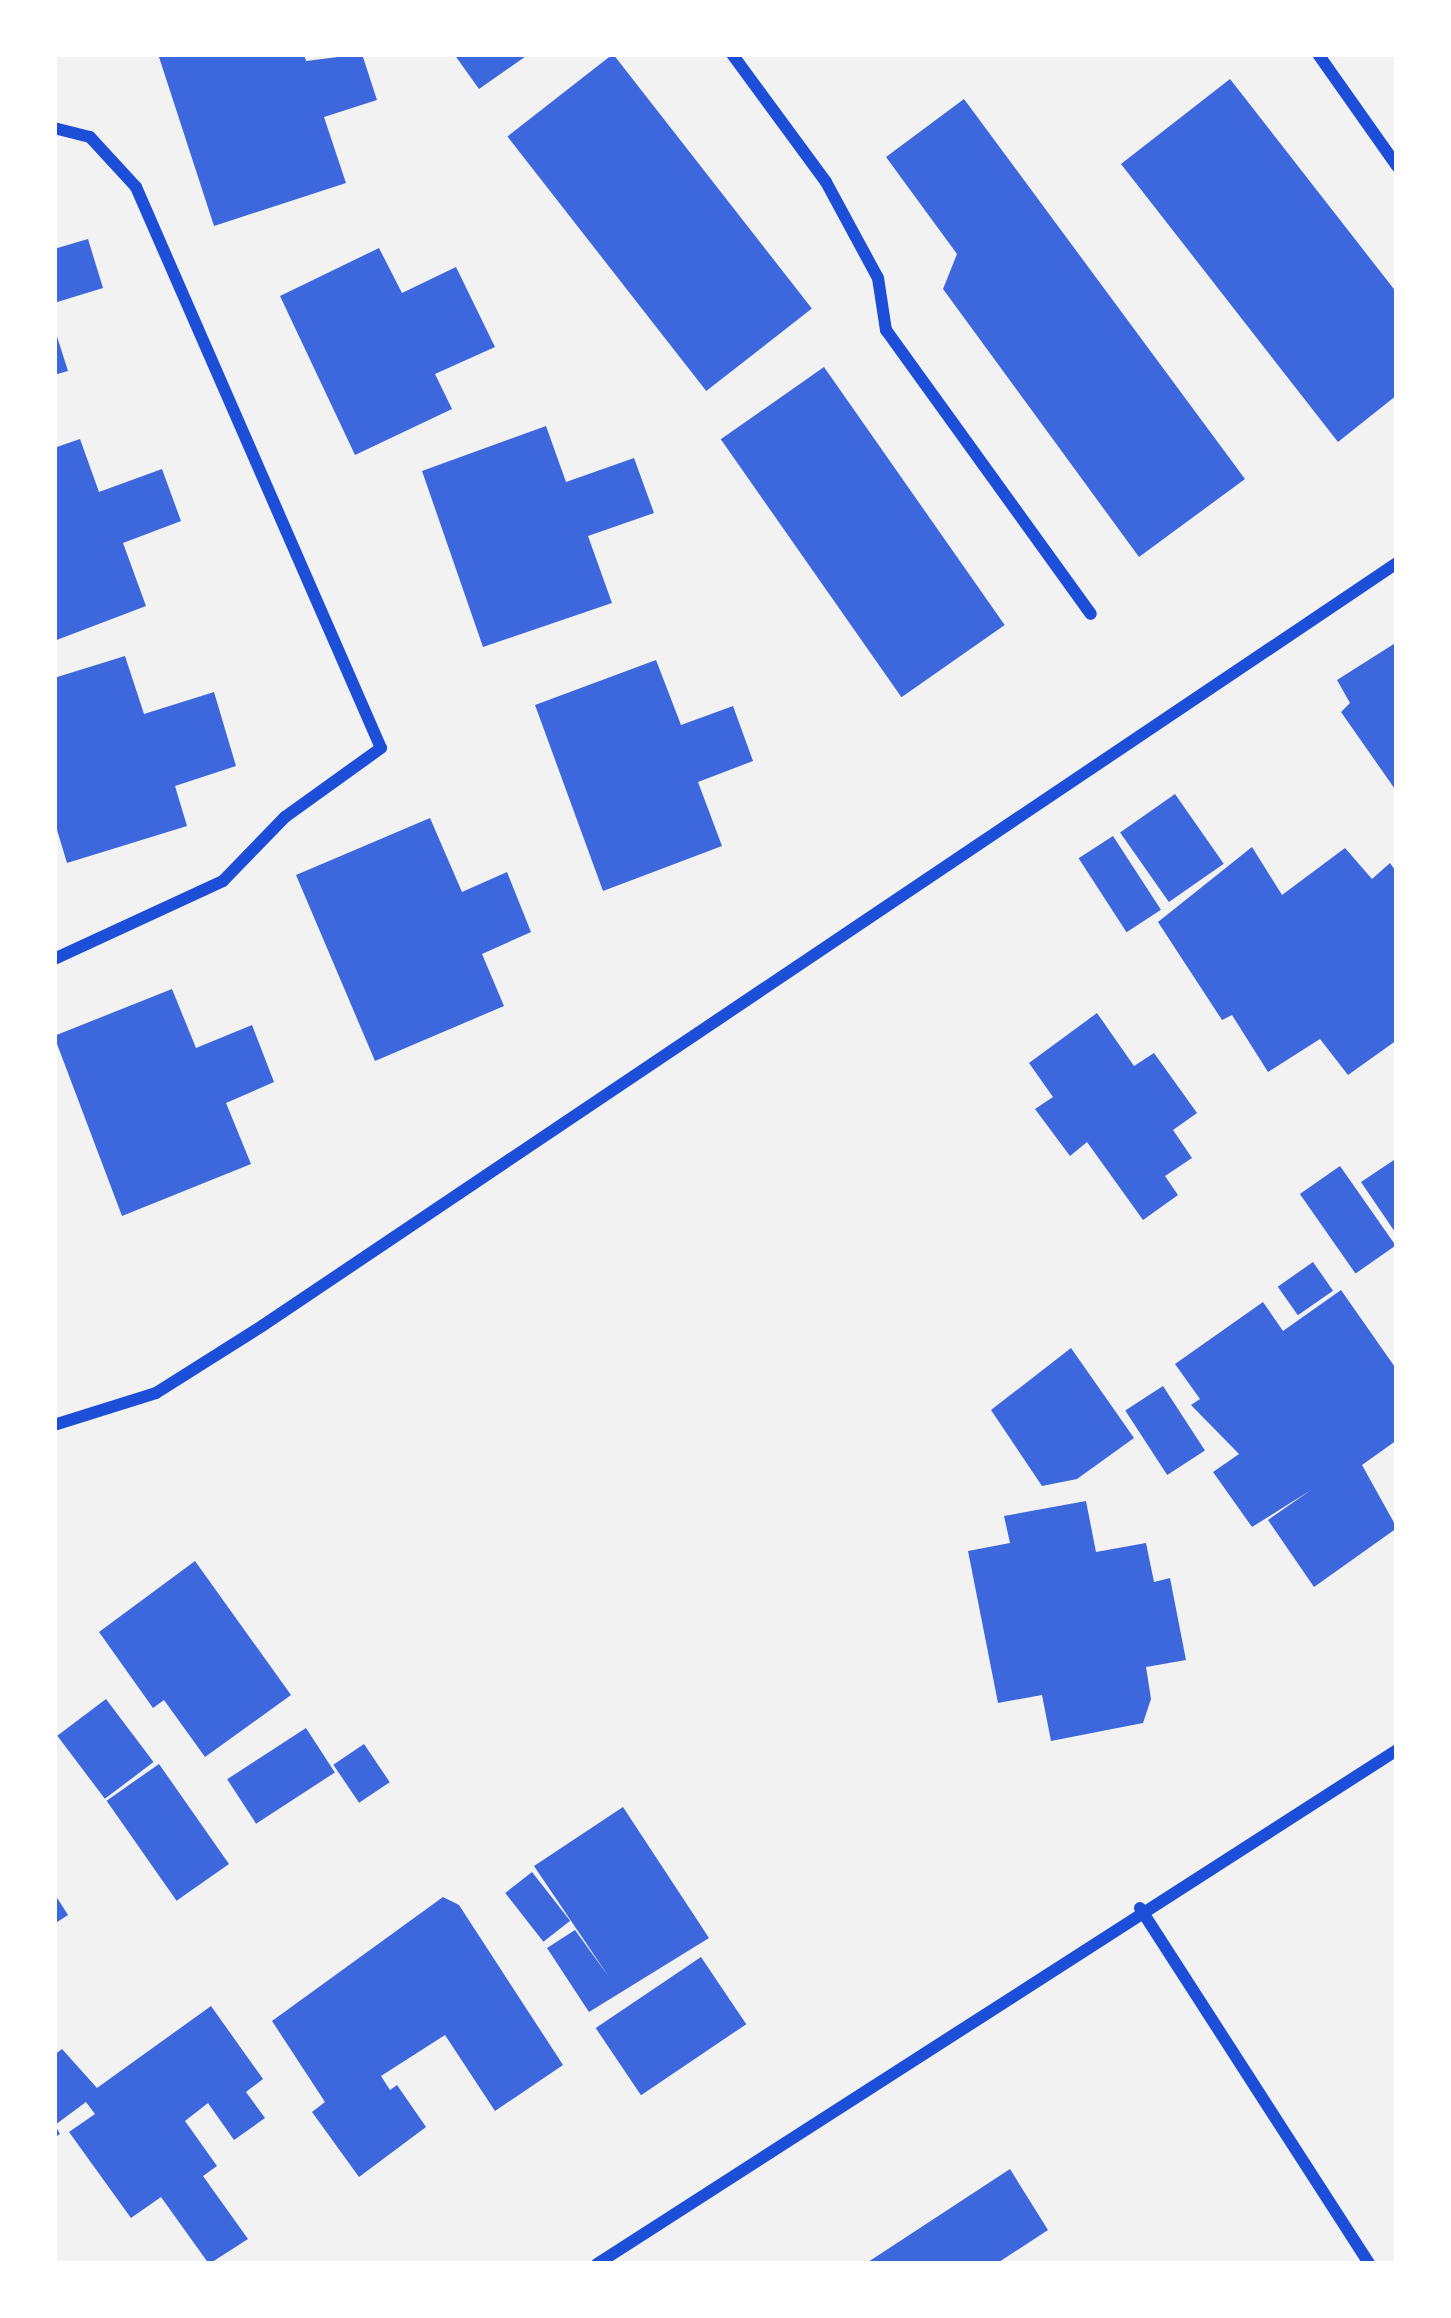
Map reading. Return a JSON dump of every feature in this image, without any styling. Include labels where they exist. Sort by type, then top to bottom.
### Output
[{"type":"street","points":[[732,54],[826,182],[878,278],[886,330],[1091,614]]},
{"type":"street","points":[[1318,54],[1397,166]]},
{"type":"street","points":[[54,128],[90,137],[136,187],[381,748],[285,817],[223,881],[54,959]]},
{"type":"street","points":[[54,1424],[156,1393],[262,1326],[1397,562]]},
{"type":"street","points":[[597,2264],[1141,1909],[1397,1750]]},
{"type":"street","points":[[1141,1909],[1369,2264]]},
{"type":"building","points":[[158,54],[304,54],[306,61],[362,54],[377,100],[324,117],[346,183],[214,226]]},
{"type":"building","points":[[454,54],[529,54],[479,89]]},
{"type":"building","points":[[613,54],[812,309],[706,391],[507,136]]},
{"type":"building","points":[[1230,79],[1397,293],[1397,395],[1338,442],[1121,164]]},
{"type":"building","points":[[964,99],[1245,479],[1139,557],[943,289],[957,254],[886,157]]},
{"type":"building","points":[[88,239],[103,288],[54,303],[54,249]]},
{"type":"building","points":[[379,248],[402,293],[456,267],[495,347],[435,374],[452,409],[355,455],[280,296]]},
{"type":"building","points":[[54,327],[68,371],[54,375]]},
{"type":"building","points":[[824,367],[1005,625],[901,697],[721,439]]},
{"type":"building","points":[[546,426],[566,482],[634,458],[654,513],[588,536],[612,603],[483,647],[422,471]]},
{"type":"building","points":[[80,439],[99,492],[162,469],[181,521],[123,543],[146,606],[54,641],[54,448]]},
{"type":"building","points":[[1397,642],[1397,792],[1341,712],[1350,703],[1337,680]]},
{"type":"building","points":[[125,656],[144,714],[214,692],[236,766],[175,786],[187,826],[67,863],[54,820],[54,678]]},
{"type":"building","points":[[656,660],[681,725],[733,706],[753,761],[698,782],[722,846],[603,891],[535,705]]},
{"type":"building","points":[[1175,794],[1224,864],[1169,902],[1120,832]]},
{"type":"building","points":[[430,818],[462,892],[507,872],[531,932],[482,954],[504,1006],[375,1061],[296,875]]},
{"type":"building","points":[[1113,836],[1161,910],[1127,932],[1079,858]]},
{"type":"building","points":[[1252,847],[1282,895],[1345,848],[1372,879],[1390,863],[1397,873],[1397,1040],[1348,1075],[1320,1039],[1268,1072],[1232,1015],[1222,1020],[1158,922]]},
{"type":"building","points":[[172,989],[196,1048],[252,1025],[274,1082],[226,1103],[251,1164],[122,1216],[54,1036]]},
{"type":"building","points":[[1097,1013],[1134,1066],[1154,1053],[1197,1113],[1173,1130],[1192,1158],[1165,1176],[1178,1195],[1143,1220],[1087,1142],[1070,1156],[1035,1109],[1053,1097],[1029,1063]]},
{"type":"building","points":[[1397,1158],[1397,1235],[1361,1182]]},
{"type":"building","points":[[1340,1166],[1396,1245],[1355,1274],[1300,1194]]},
{"type":"building","points":[[1313,1262],[1333,1291],[1298,1315],[1278,1287]]},
{"type":"building","points":[[1341,1290],[1397,1370],[1397,1440],[1362,1465],[1397,1528],[1314,1587],[1268,1520],[1311,1490],[1252,1527],[1213,1472],[1239,1454],[1191,1405],[1200,1399],[1175,1364],[1263,1302],[1283,1331]]},
{"type":"building","points":[[1071,1348],[1134,1438],[1077,1479],[1042,1486],[991,1410]]},
{"type":"building","points":[[1163,1386],[1205,1451],[1167,1475],[1125,1411]]},
{"type":"building","points":[[1086,1501],[1096,1552],[1146,1543],[1154,1582],[1170,1578],[1186,1660],[1146,1667],[1151,1699],[1143,1723],[1051,1741],[1042,1695],[998,1703],[968,1551],[1010,1543],[1004,1516]]},
{"type":"building","points":[[195,1561],[291,1695],[205,1757],[164,1700],[153,1708],[99,1632]]},
{"type":"building","points":[[106,1699],[154,1762],[105,1799],[57,1736]]},
{"type":"building","points":[[306,1728],[335,1772],[256,1824],[227,1779]]},
{"type":"building","points":[[364,1744],[390,1782],[359,1803],[333,1765]]},
{"type":"building","points":[[159,1764],[229,1864],[177,1901],[107,1801]]},
{"type":"building","points":[[623,1807],[709,1938],[589,2012],[547,1948],[575,1930],[609,1977],[534,1866]]},
{"type":"building","points":[[532,1872],[570,1921],[543,1942],[505,1893]]},
{"type":"building","points":[[54,1893],[68,1915],[54,1924]]},
{"type":"building","points":[[443,1897],[459,1905],[563,2065],[495,2111],[445,2035],[381,2076],[390,2090],[397,2085],[426,2127],[359,2177],[312,2112],[325,2102],[272,2021]]},
{"type":"building","points":[[701,1957],[746,2024],[641,2095],[596,2028]]},
{"type":"building","points":[[211,2006],[263,2079],[246,2092],[265,2118],[234,2140],[208,2103],[185,2121],[217,2166],[203,2176],[248,2239],[209,2264],[161,2197],[131,2218],[69,2132],[95,2114],[86,2102],[55,2125],[60,2134],[54,2138],[54,2055],[62,2049],[97,2088]]},
{"type":"building","points":[[1010,2169],[1048,2230],[996,2264],[865,2264]]}]
